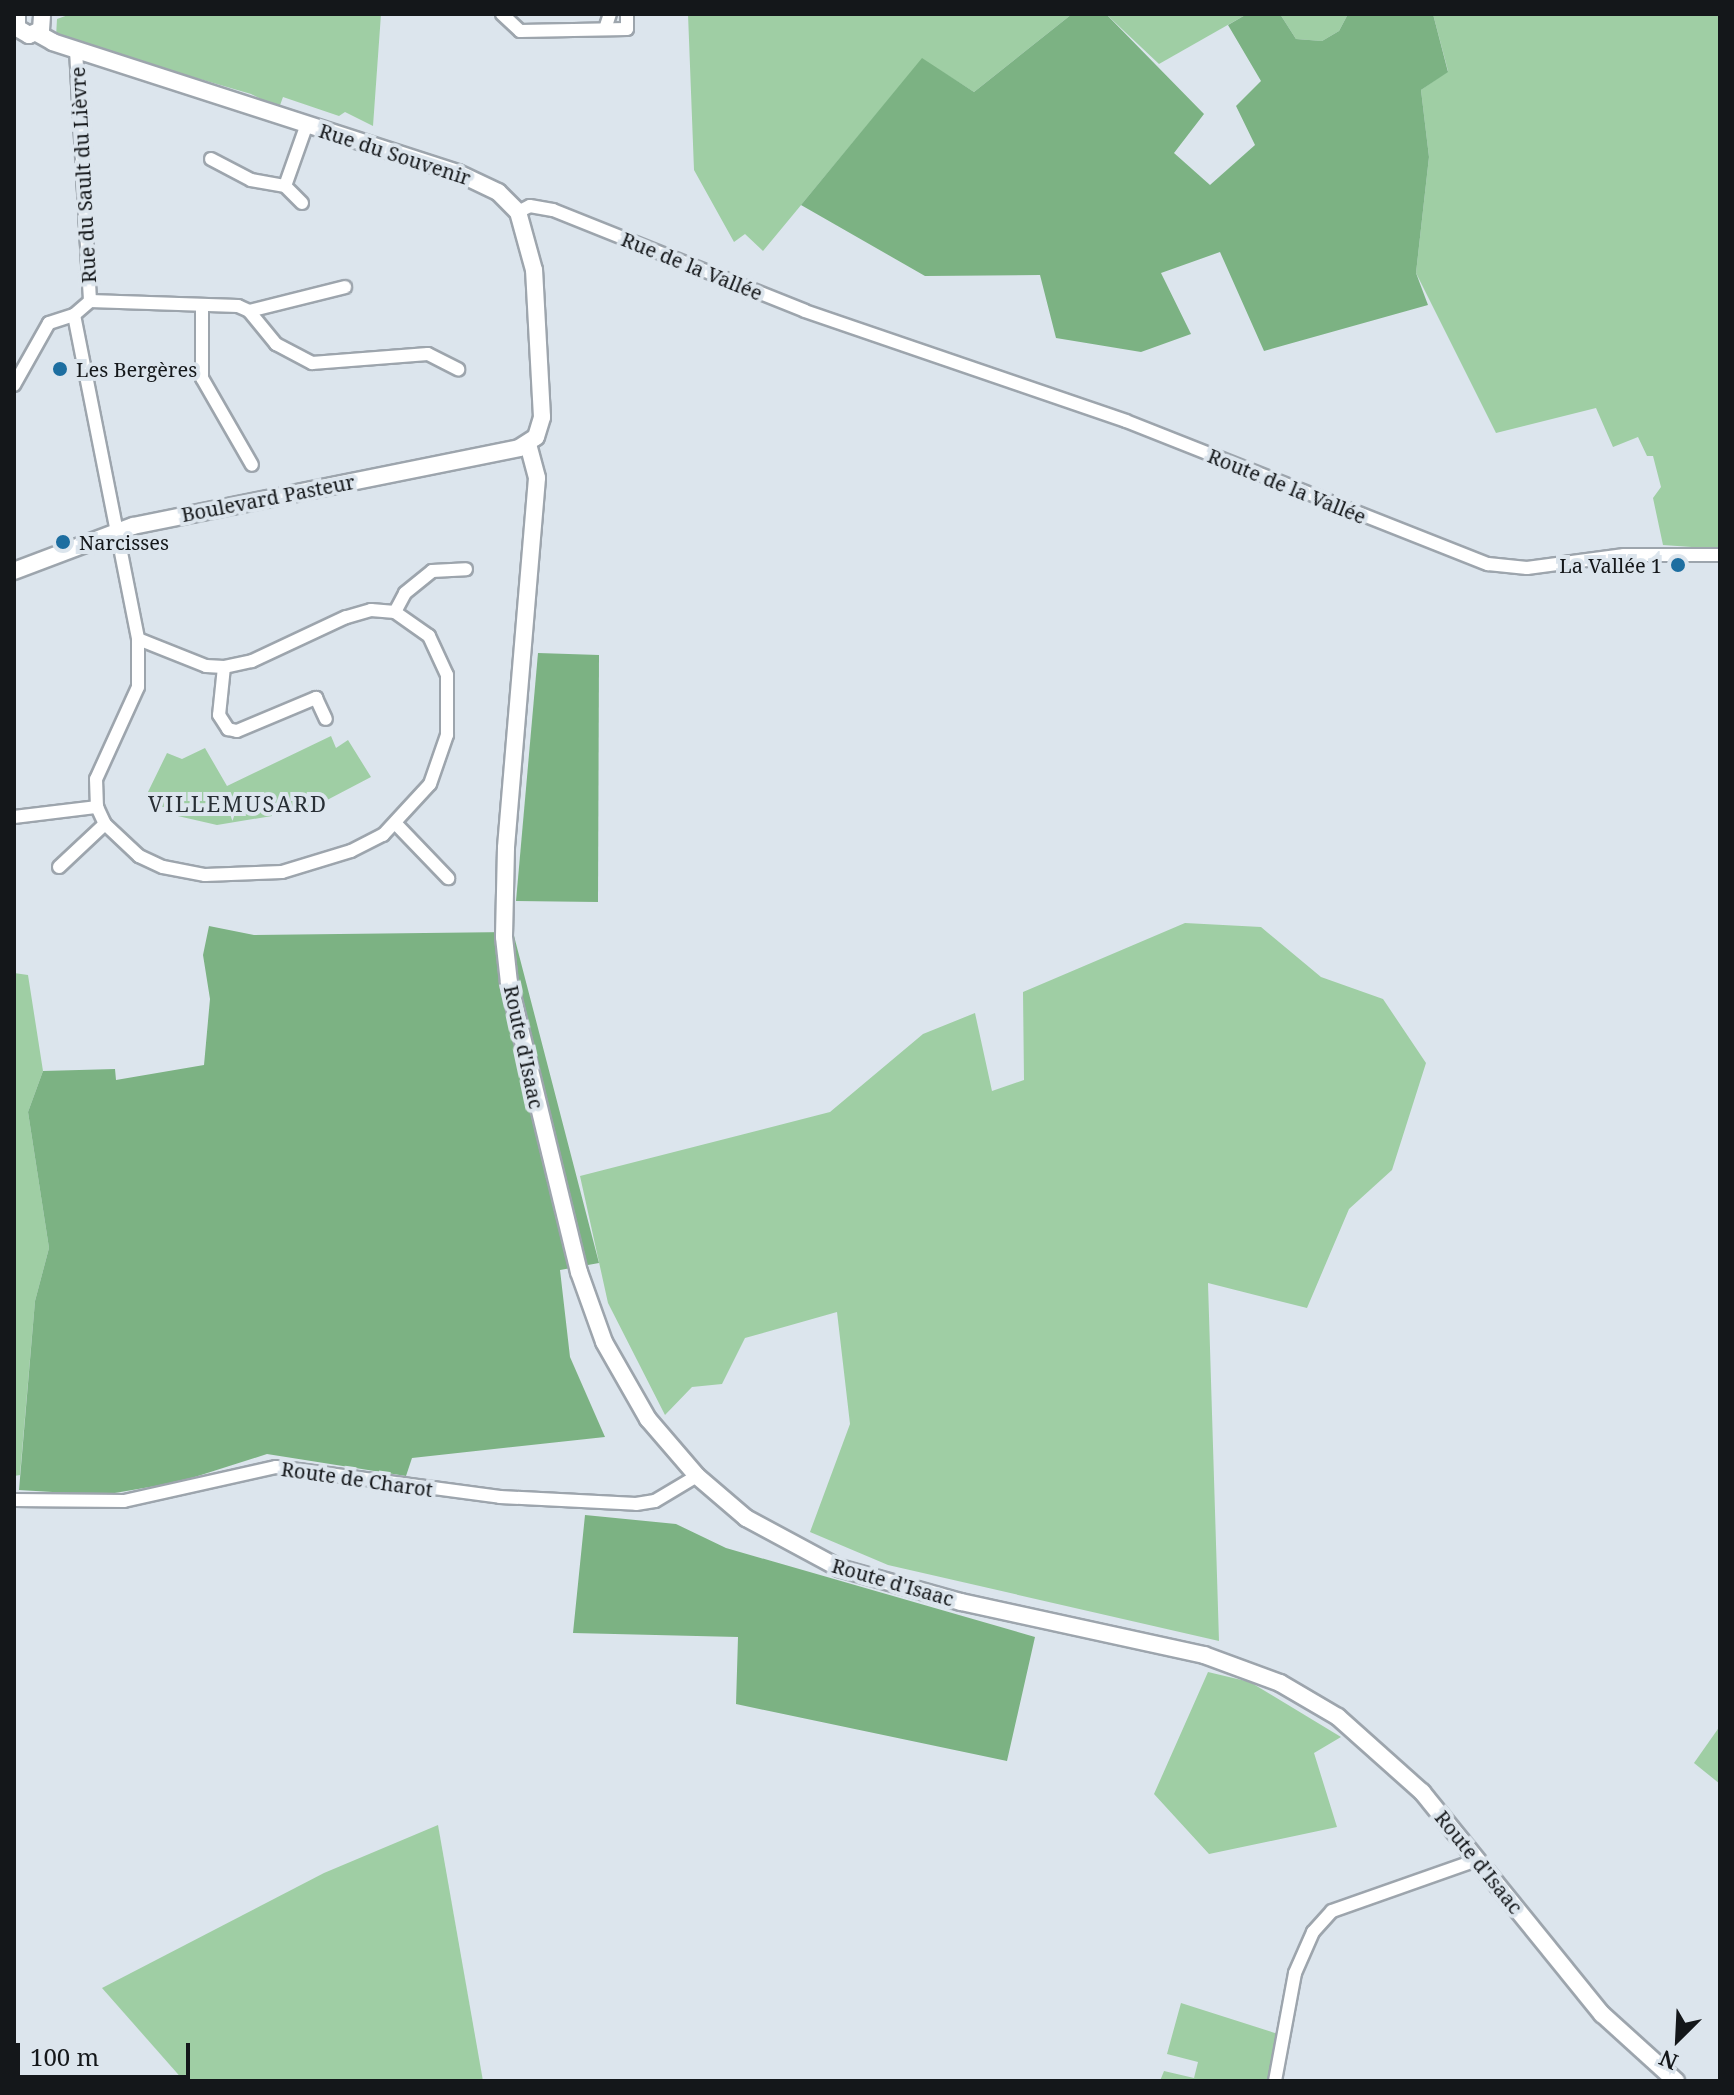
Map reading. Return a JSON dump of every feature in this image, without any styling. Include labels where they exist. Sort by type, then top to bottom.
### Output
[{"type":"street","points":[[37,33],[42,14]]},
{"type":"street","points":[[502,14],[520,31],[627,29],[627,14]]},
{"type":"street","points":[[605,29],[610,14]]},
{"type":"street","name":"Rue du Souvenir","points":[[16,19],[22,33],[37,33],[76,50],[458,173],[498,192],[518,212]]},
{"type":"street","name":"Rue du Sault du Lièvre","points":[[76,50],[90,301]]},
{"type":"street","points":[[285,186],[307,124]]},
{"type":"street","points":[[211,159],[251,180],[285,186],[302,203]]},
{"type":"street","name":"Rue de la Vallée","points":[[518,212],[541,206],[865,333]]},
{"type":"street","points":[[518,212],[534,270],[541,364],[540,428],[528,444]]},
{"type":"street","points":[[14,385],[49,323],[74,315],[90,301],[202,305],[249,311],[345,287]]},
{"type":"street","points":[[202,305],[202,378],[252,465]]},
{"type":"street","points":[[249,311],[276,344],[312,363],[428,354],[458,369]]},
{"type":"street","points":[[74,315],[114,531],[138,639],[138,687],[102,761],[97,807],[105,824],[139,856],[163,867],[205,875],[282,872],[351,851],[397,825],[430,784],[447,735],[449,705],[438,652],[429,636],[395,612],[371,610],[346,617],[252,661],[224,667],[206,666],[138,639]]},
{"type":"street","name":"Route de la Vallée","points":[[865,333],[1126,421],[1488,564],[1527,568],[1658,553],[1720,555]]},
{"type":"street","name":"Boulevard Pasteur","points":[[14,571],[114,531],[528,444]]},
{"type":"street","name":"Route d'Isaac","points":[[528,444],[537,478],[503,909],[513,1005],[593,1316],[617,1371],[648,1419],[697,1476],[746,1518],[839,1568],[961,1602],[1204,1655],[1280,1683],[1338,1717],[1396,1763],[1602,2014],[1676,2081]]},
{"type":"street","points":[[395,612],[405,593],[432,571],[466,569]]},
{"type":"street","points":[[224,667],[219,715],[228,729],[237,731],[316,698],[326,719]]},
{"type":"street","points":[[14,817],[97,807]]},
{"type":"street","points":[[59,867],[105,824]]},
{"type":"street","points":[[397,825],[448,878]]},
{"type":"street","name":"Route de Charot","points":[[14,1500],[124,1501],[276,1467],[500,1497],[636,1504],[655,1501],[697,1476]]},
{"type":"street","points":[[1275,2081],[1295,1973],[1313,1932],[1332,1911],[1477,1860]]},
{"type":"green space","points":[[71,14],[381,14],[373,126],[345,112],[339,116],[283,97],[279,108],[251,94],[56,37],[57,19]]},
{"type":"green space","points":[[688,14],[1072,14],[974,92],[922,59],[763,251],[745,234],[734,242],[694,170]]},
{"type":"green space","points":[[1072,14],[1106,14],[1204,114],[1174,153],[1210,185],[1255,145],[1236,106],[1261,81],[1228,25],[1247,14],[1280,14],[1296,39],[1322,41],[1339,31],[1348,14],[1433,14],[1448,72],[1421,90],[1429,157],[1416,273],[1428,305],[1264,351],[1220,252],[1161,273],[1191,334],[1141,352],[1056,338],[1040,275],[925,276],[801,205],[922,58],[974,92]]},
{"type":"green space","points":[[1106,14],[1247,14],[1159,64]]},
{"type":"green space","points":[[1280,14],[1348,14],[1339,31],[1322,41],[1296,39]]},
{"type":"green space","points":[[1433,14],[1720,14],[1720,549],[1663,545],[1653,498],[1661,487],[1653,456],[1647,456],[1638,437],[1613,447],[1596,408],[1496,433],[1416,273],[1429,157],[1421,90],[1448,71]]},
{"type":"green space","points":[[538,653],[599,655],[598,902],[516,901]]},
{"type":"green space","points":[[331,736],[336,748],[348,740],[371,777],[308,810],[217,825],[169,814],[147,794],[167,753],[182,759],[205,748],[227,786]]},
{"type":"green space","points":[[1185,923],[1261,927],[1321,977],[1383,999],[1426,1063],[1392,1170],[1349,1209],[1307,1308],[1208,1283],[1219,1641],[888,1565],[810,1532],[850,1424],[837,1312],[745,1338],[722,1384],[692,1387],[665,1415],[608,1303],[580,1176],[830,1112],[923,1034],[975,1013],[992,1091],[1024,1080],[1023,992]]},
{"type":"green space","points":[[209,926],[254,935],[513,932],[599,1263],[560,1270],[570,1357],[605,1437],[412,1458],[406,1476],[267,1454],[179,1482],[103,1495],[19,1490],[35,1301],[49,1248],[28,1112],[43,1071],[115,1069],[116,1080],[204,1065],[210,999],[203,955]]},
{"type":"green space","points":[[14,973],[28,975],[43,1071],[28,1112],[49,1248],[35,1301],[20,1475],[14,1476]]},
{"type":"green space","points":[[585,1515],[676,1524],[726,1548],[1035,1637],[1007,1761],[736,1704],[738,1637],[573,1633]]},
{"type":"green space","points":[[1208,1672],[1250,1682],[1341,1737],[1314,1753],[1337,1827],[1209,1854],[1154,1794]]},
{"type":"green space","points":[[1720,1726],[1720,1784],[1694,1763]]},
{"type":"green space","points":[[438,1825],[483,2081],[184,2081],[102,1988],[324,1873]]},
{"type":"green space","points":[[1181,2003],[1278,2034],[1268,2081],[1160,2081],[1164,2071],[1194,2078],[1198,2062],[1167,2054]]},
{"type":"place","name":"Les Bergères","points":[[60,369]]},
{"type":"place","name":"Narcisses","points":[[63,542]]},
{"type":"place","name":"La Vallée 1","points":[[1678,565]]},
{"type":"district","name":"VILLEMUSARD","points":[[238,804]]}]
